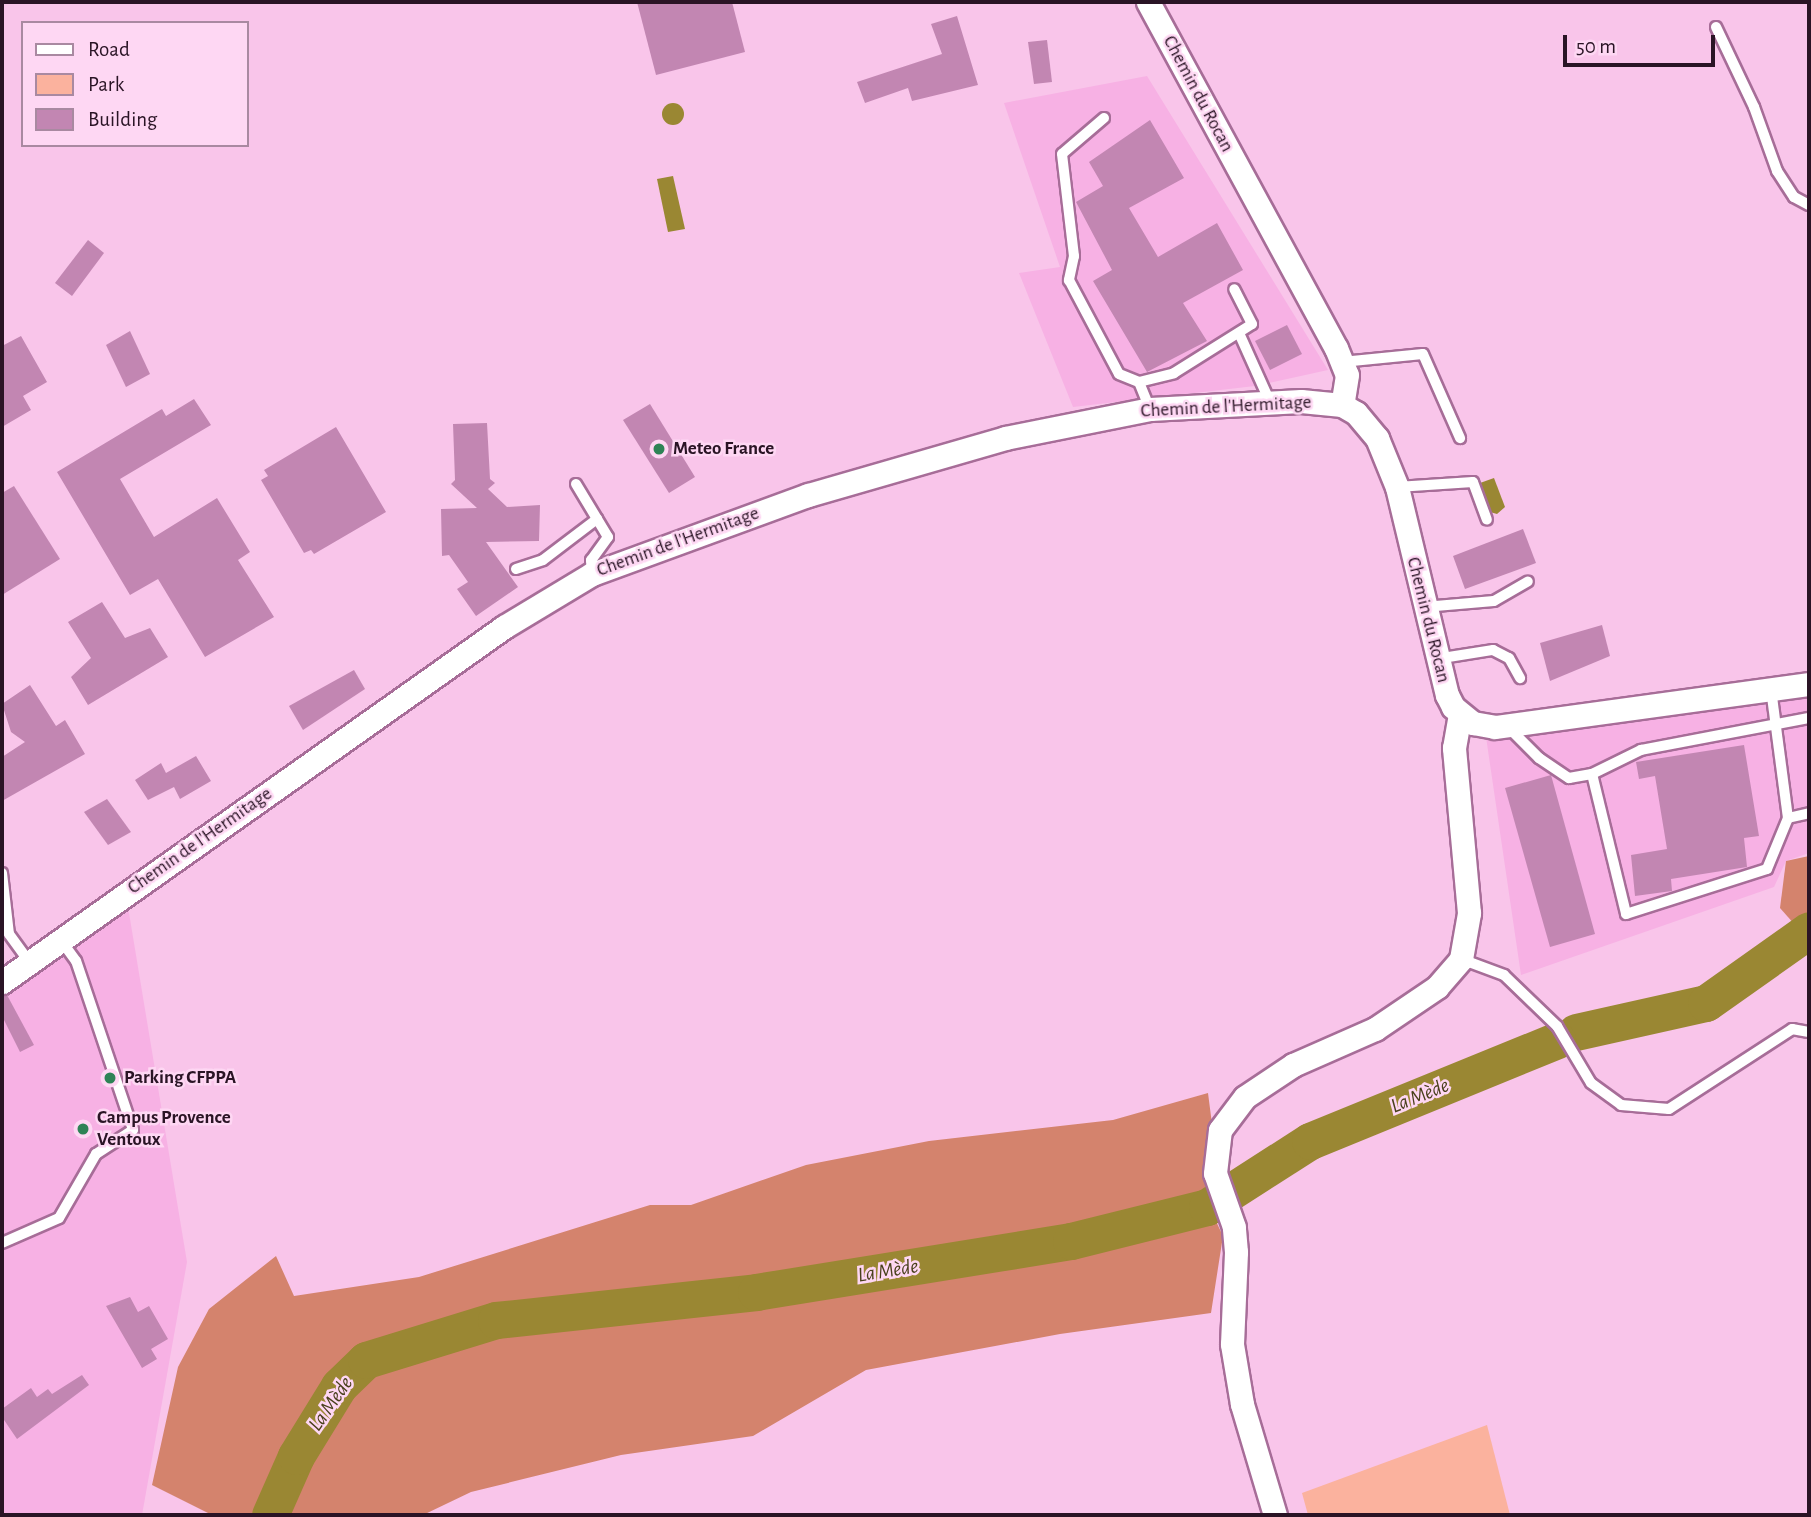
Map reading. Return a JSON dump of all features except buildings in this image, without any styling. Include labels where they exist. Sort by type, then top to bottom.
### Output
[{"type":"street","name":"Chemin du Rocan","points":[[1148,2],[1342,362],[1347,375],[1342,405],[1356,413],[1377,438],[1396,487],[1436,659],[1447,695],[1460,715]]},
{"type":"street","name":"Chemin de l'Hermitage","points":[[2,982],[504,627],[592,574],[808,495],[1005,438],[1150,408],[1270,402],[1342,405]]},
{"type":"street","points":[[1275,1515],[1242,1404],[1232,1344],[1234,1227],[1215,1173],[1220,1130],[1245,1097],[1293,1065],[1375,1029],[1437,987],[1461,959],[1469,913],[1454,748],[1460,715],[1483,726],[1506,726],[1809,684]]},
{"type":"lane","points":[[1716,27],[1754,107],[1777,171],[1794,197],[1809,205]]},
{"type":"lane","points":[[1104,118],[1062,154],[1074,256],[1069,281],[1119,374],[1139,382],[1174,373],[1252,324],[1234,289]]},
{"type":"lane","points":[[1239,333],[1270,402]]},
{"type":"lane","points":[[1342,362],[1423,354],[1460,438]]},
{"type":"lane","points":[[1139,382],[1150,408]]},
{"type":"lane","points":[[1396,487],[1473,482],[1487,520]]},
{"type":"lane","points":[[576,484],[608,537],[591,560],[592,574]]},
{"type":"lane","points":[[516,569],[543,560],[597,519]]},
{"type":"lane","points":[[1424,607],[1494,601],[1528,581]]},
{"type":"lane","points":[[1436,659],[1493,650],[1509,657],[1520,678]]},
{"type":"lane","points":[[1592,774],[1626,914],[1767,869],[1788,818],[1771,689]]},
{"type":"lane","points":[[1506,726],[1539,758],[1569,778],[1592,774],[1641,750],[1776,727],[1809,718]]},
{"type":"lane","points":[[1788,818],[1809,813]]},
{"type":"lane","points":[[2,873],[9,934],[29,962]]},
{"type":"lane","points":[[2,1243],[60,1218],[96,1154],[133,1130],[76,961],[61,940]]},
{"type":"lane","points":[[1461,959],[1504,975],[1557,1026],[1591,1083],[1621,1105],[1669,1109],[1792,1028],[1809,1032]]},
{"type":"shaded area","points":[[1147,76],[1328,370],[1255,386],[1073,407],[1019,273],[1060,267],[1004,103]]},
{"type":"shaded area","points":[[673,103],[681,106],[684,114],[681,122],[673,125],[665,122],[662,114],[665,106]]},
{"type":"shaded area","points":[[673,176],[685,229],[668,232],[657,179]]},
{"type":"shaded area","points":[[1494,478],[1505,507],[1497,514],[1490,512],[1480,483]]},
{"type":"shaded area","points":[[1809,697],[1809,853],[1786,861],[1774,887],[1521,975],[1486,737]]},
{"type":"shaded area","points":[[1809,856],[1809,930],[1803,934],[1780,908],[1786,861]]},
{"type":"shaded area","name":"Campus Provence Ventoux","points":[[128,907],[187,1262],[142,1515],[2,1515],[2,996]]},
{"type":"shaded area","points":[[1208,1093],[1212,1124],[1204,1180],[1210,1193],[1197,1202],[1057,1236],[748,1285],[490,1313],[359,1353],[327,1386],[284,1458],[260,1515],[212,1515],[152,1485],[178,1367],[209,1309],[276,1256],[294,1296],[419,1277],[650,1205],[691,1205],[806,1165],[929,1141],[1113,1120]]},
{"type":"shaded area","points":[[1213,1215],[1223,1236],[1211,1313],[1060,1334],[866,1370],[753,1436],[621,1455],[471,1492],[423,1515],[279,1515],[303,1455],[345,1393],[369,1367],[496,1327],[764,1300],[1077,1248]]},
{"type":"green space","points":[[1487,1425],[1510,1515],[1308,1515],[1302,1493]]},
{"type":"waterway","name":"La Mède","points":[[1576,1032],[1706,1003],[1809,930]]},
{"type":"waterway","name":"La Mède","points":[[270,1515],[296,1456],[339,1386],[366,1360],[496,1320],[756,1292],[1071,1241],[1207,1207],[1310,1141],[1557,1040]]},
{"type":"place","name":"Meteo France","points":[[659,449]]},
{"type":"place","name":"Parking CFPPA","points":[[110,1078]]},
{"type":"place","name":"Campus Provence Ventoux","points":[[83,1129]]}]
